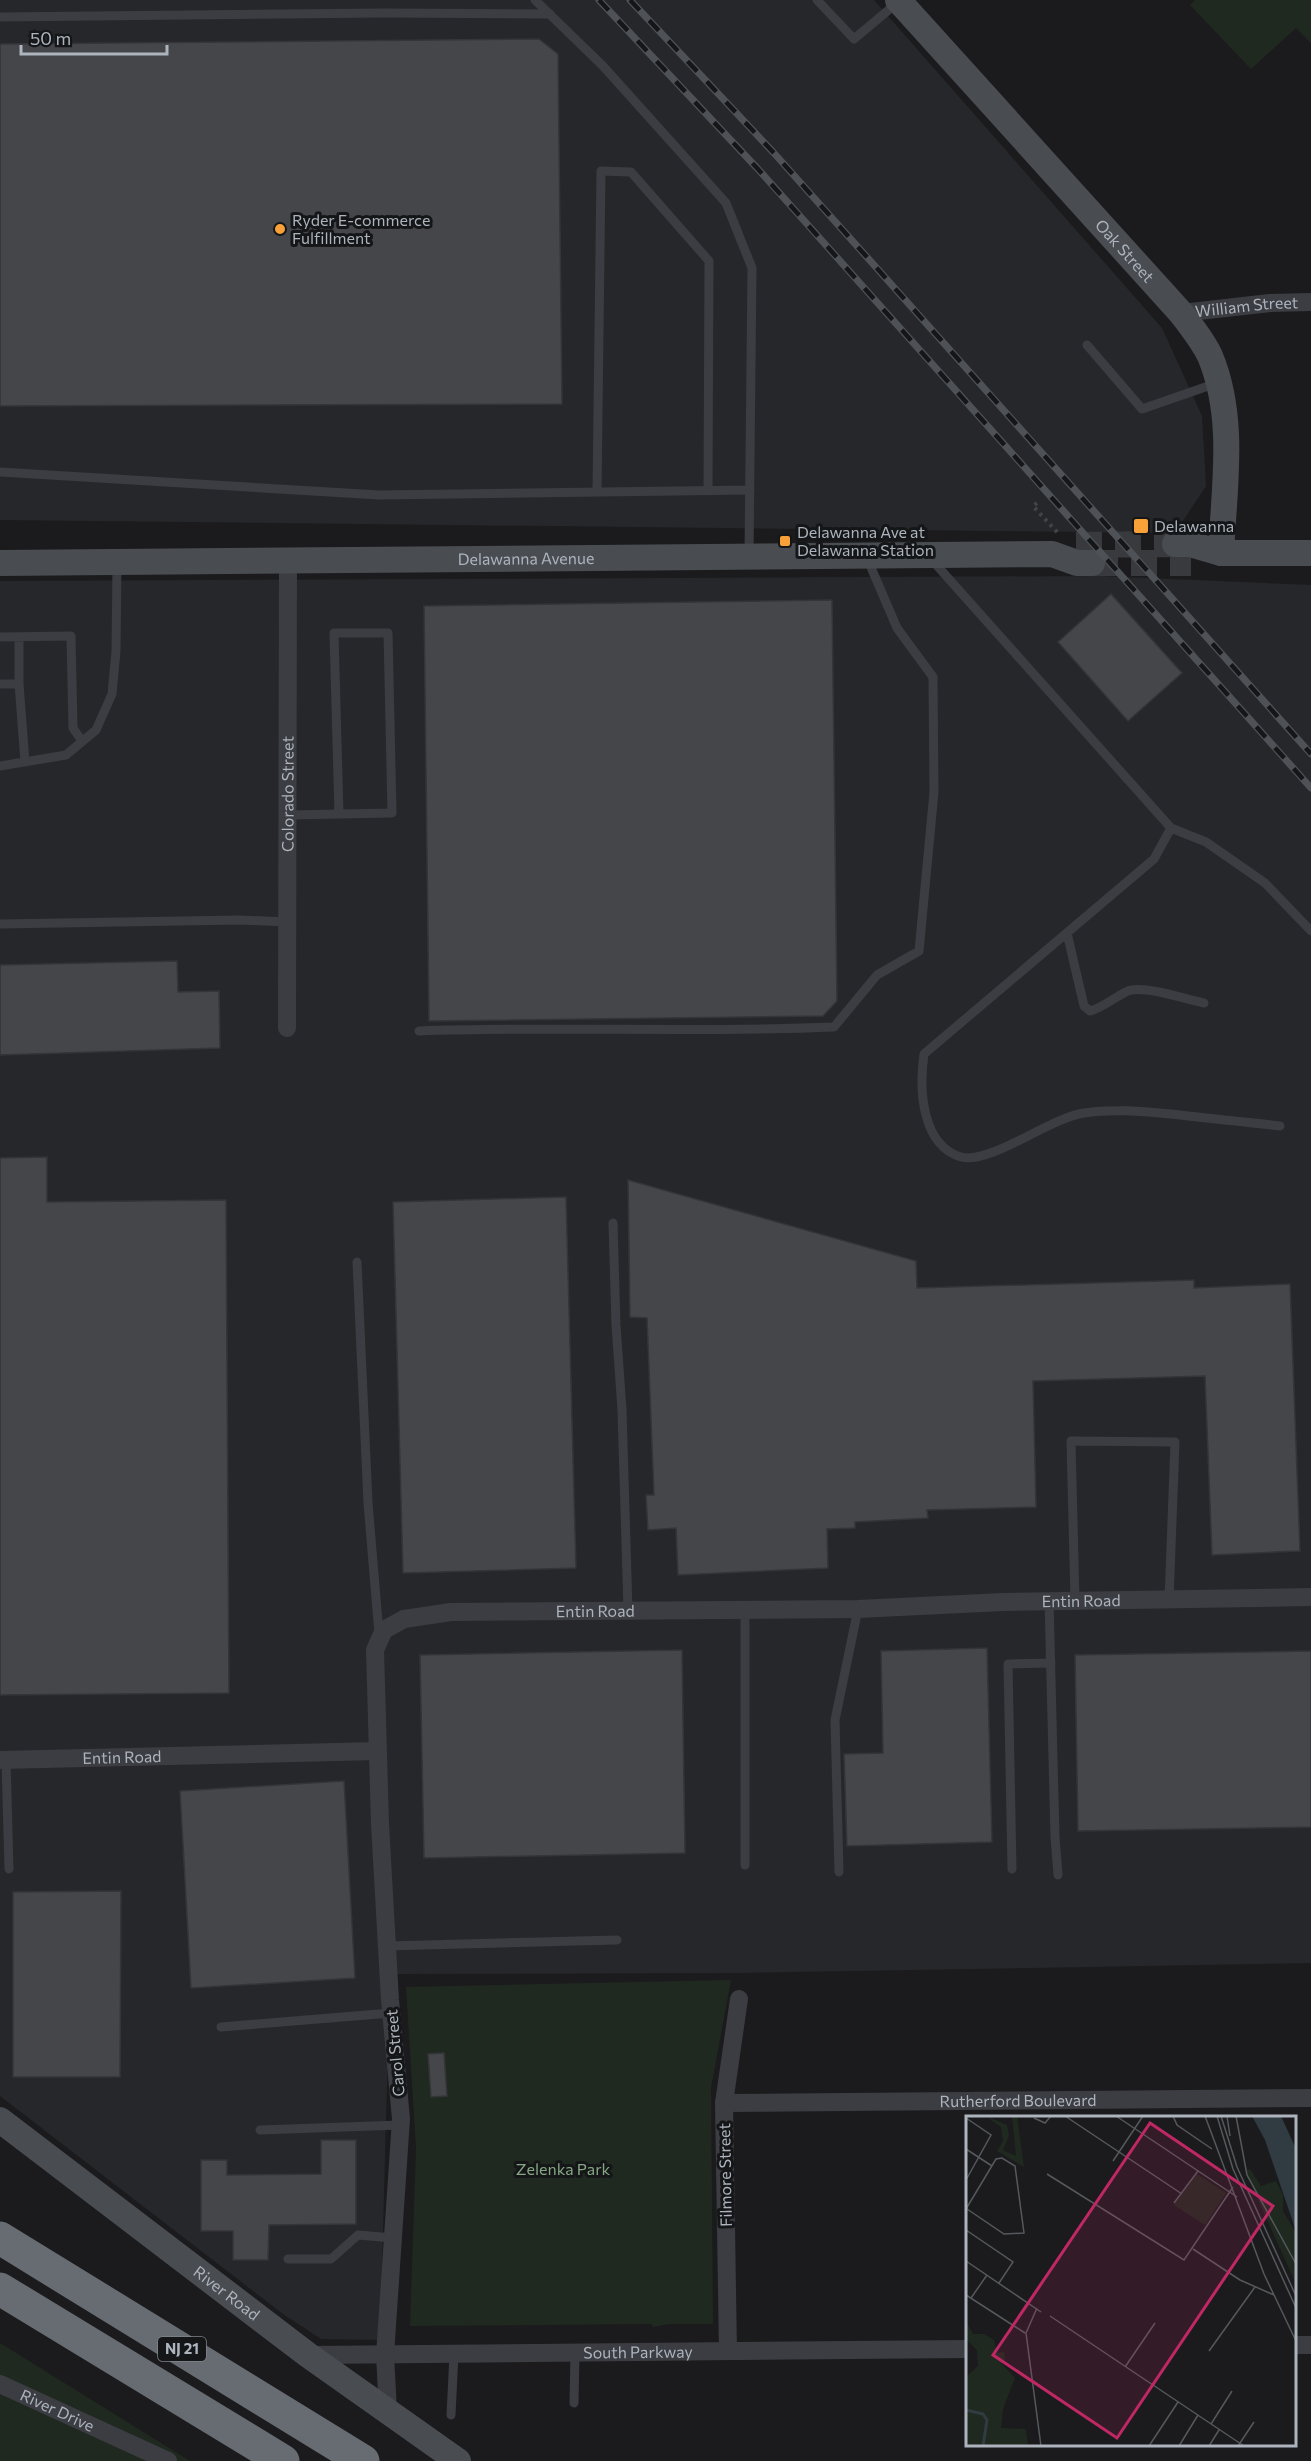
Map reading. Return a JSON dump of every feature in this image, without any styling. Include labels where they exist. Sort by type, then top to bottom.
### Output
[{"type":"highway","name":"NJ 21","points":[[0,2238],[363,2461]]},
{"type":"highway","name":"NJ 21","points":[[0,2289],[283,2461]]},
{"type":"street","name":"Oak Street","points":[[899,1],[1182,313],[1209,353],[1219,382],[1226,430],[1221,553]]},
{"type":"street","name":"William Street","points":[[1182,313],[1270,303],[1311,302]]},
{"type":"street","points":[[1174,544],[1190,544],[1221,553],[1311,553]]},
{"type":"street","name":"Delawanna Avenue","points":[[0,563],[928,556],[1070,550]]},
{"type":"street","points":[[1191,563],[1221,553]]},
{"type":"street","name":"Colorado Street","points":[[287,1028],[288,560]]},
{"type":"street","name":"Entin Road","points":[[380,1640],[384,1630],[404,1619],[451,1612],[858,1609],[1049,1601],[1311,1597]]},
{"type":"street","points":[[377,1751],[375,1650],[380,1640]]},
{"type":"street","name":"Entin Road","points":[[3,1760],[377,1751]]},
{"type":"street","name":"Carol Street","points":[[377,1751],[391,2013],[400,2126],[385,2355],[388,2411]]},
{"type":"street","name":"Filmore Street","points":[[728,2351],[724,2103],[739,1999]]},
{"type":"street","name":"Rutherford Boulevard","points":[[724,2103],[1311,2098]]},
{"type":"street","name":"River Road","points":[[0,2120],[308,2355],[458,2461]]},
{"type":"street","name":"South Parkway","points":[[308,2355],[966,2349]]},
{"type":"street","name":"River Drive","points":[[0,2384],[168,2461]]},
{"type":"lane","points":[[535,0],[603,66],[726,203],[752,268],[749,557]]},
{"type":"lane","points":[[817,0],[854,39],[899,1]]},
{"type":"lane","points":[[0,17],[373,13],[550,14]]},
{"type":"lane","points":[[597,492],[601,171],[631,172],[709,261],[708,490]]},
{"type":"lane","points":[[1087,345],[1142,409],[1219,382]]},
{"type":"lane","points":[[0,472],[379,495],[750,490]]},
{"type":"lane","points":[[419,1031],[474,1029],[754,1030],[834,1027],[877,975],[919,951],[934,792],[933,677],[897,628],[866,556]]},
{"type":"lane","points":[[928,556],[1171,828],[1206,842],[1265,883],[1311,931]]},
{"type":"lane","points":[[0,766],[66,755],[96,730],[112,694],[116,651],[117,562]]},
{"type":"lane","points":[[289,815],[392,813],[388,633],[334,633],[339,814]]},
{"type":"lane","points":[[0,636],[71,636],[73,728],[82,741]]},
{"type":"lane","points":[[19,637],[19,684],[25,762]]},
{"type":"lane","points":[[0,684],[19,684]]},
{"type":"lane","points":[[1171,828],[1154,858],[924,1054],[920,1078],[923,1104],[930,1127],[944,1149],[962,1158],[985,1156],[1056,1120],[1083,1113],[1146,1112],[1280,1126]]},
{"type":"lane","points":[[0,924],[240,920],[288,922]]},
{"type":"lane","points":[[1067,933],[1084,1006],[1090,1011],[1113,1002],[1129,990],[1148,991],[1204,1003]]},
{"type":"lane","points":[[613,1223],[628,1610]]},
{"type":"lane","points":[[357,1262],[368,1503],[380,1640]]},
{"type":"lane","points":[[1075,1601],[1071,1442],[1175,1442],[1169,1599]]},
{"type":"lane","points":[[1049,1601],[1058,1875]]},
{"type":"lane","points":[[745,1609],[745,1865]]},
{"type":"lane","points":[[839,1872],[835,1720],[858,1609]]},
{"type":"lane","points":[[1012,1869],[1008,1664],[1051,1663]]},
{"type":"lane","points":[[3,1760],[9,1869]]},
{"type":"lane","points":[[387,1946],[617,1940]]},
{"type":"lane","points":[[221,2027],[391,2013]]},
{"type":"lane","points":[[260,2130],[400,2126]]},
{"type":"lane","points":[[288,2259],[330,2259],[358,2235],[393,2238]]},
{"type":"lane","points":[[574,2403],[575,2353]]},
{"type":"lane","points":[[451,2415],[454,2354]]},
{"type":"path","points":[[1037,503],[1033,506],[1070,550]]},
{"type":"shaded area","points":[[0,0],[874,0],[1162,328],[1202,416],[1206,486],[1175,533],[0,520]]},
{"type":"shaded area","points":[[1100,576],[1311,585],[1311,1963],[740,1973],[390,1974],[380,2340],[321,2339],[283,2314],[0,2096],[0,581]]},
{"type":"green space","points":[[1195,0],[1311,0],[1311,43],[1296,28],[1251,69],[1190,5]]},
{"type":"green space","name":"Zelenka Park","points":[[731,1980],[711,2088],[713,2324],[669,2324],[653,2327],[651,2324],[410,2326],[416,2148],[406,1987]]},
{"type":"green space","points":[[0,2343],[190,2461],[0,2461]]},
{"type":"building","name":"Ryder E-commerce Fulfillment","points":[[539,39],[558,54],[562,404],[0,406],[0,44]]},
{"type":"building","points":[[1111,594],[1182,673],[1128,721],[1058,642]]},
{"type":"building","points":[[832,600],[837,1001],[823,1016],[429,1021],[424,606]]},
{"type":"building","points":[[177,961],[178,992],[219,991],[220,1048],[0,1055],[0,965]]},
{"type":"building","points":[[47,1157],[47,1202],[226,1200],[229,1693],[0,1695],[0,1158]]},
{"type":"building","points":[[628,1180],[916,1261],[917,1288],[1194,1280],[1194,1288],[1290,1284],[1300,1551],[1212,1555],[1205,1376],[1033,1381],[1036,1507],[927,1510],[928,1518],[855,1522],[855,1528],[827,1529],[828,1568],[678,1575],[676,1528],[648,1530],[646,1495],[654,1495],[647,1318],[630,1317]]},
{"type":"building","points":[[566,1197],[576,1568],[403,1573],[393,1202]]},
{"type":"building","points":[[987,1648],[992,1842],[847,1846],[844,1754],[883,1753],[881,1651]]},
{"type":"building","points":[[682,1650],[685,1853],[424,1858],[420,1655]]},
{"type":"building","points":[[1311,1651],[1311,1827],[1078,1831],[1075,1655]]},
{"type":"building","points":[[344,1781],[355,1978],[191,1988],[180,1791]]},
{"type":"building","points":[[121,1891],[120,2077],[13,2077],[13,1892]]},
{"type":"building","points":[[444,2053],[447,2096],[431,2097],[428,2054]]},
{"type":"building","points":[[321,2140],[356,2140],[356,2224],[269,2225],[268,2260],[233,2260],[233,2231],[201,2231],[201,2160],[227,2160],[227,2175],[321,2174]]},
{"type":"tunnel","points":[[1076,545],[1175,544]]},
{"type":"tunnel","points":[[1092,563],[1191,563]]},
{"type":"railway","points":[[599,0],[757,168],[1311,788]]},
{"type":"railway","points":[[630,0],[773,152],[1311,754]]},
{"type":"place","name":"Ryder E-commerce Fulfillment","points":[[280,229]]},
{"type":"place","name":"Delawanna","points":[[1141,526]]},
{"type":"place","name":"Delawanna Ave at Delawanna Station","points":[[785,541]]}]
